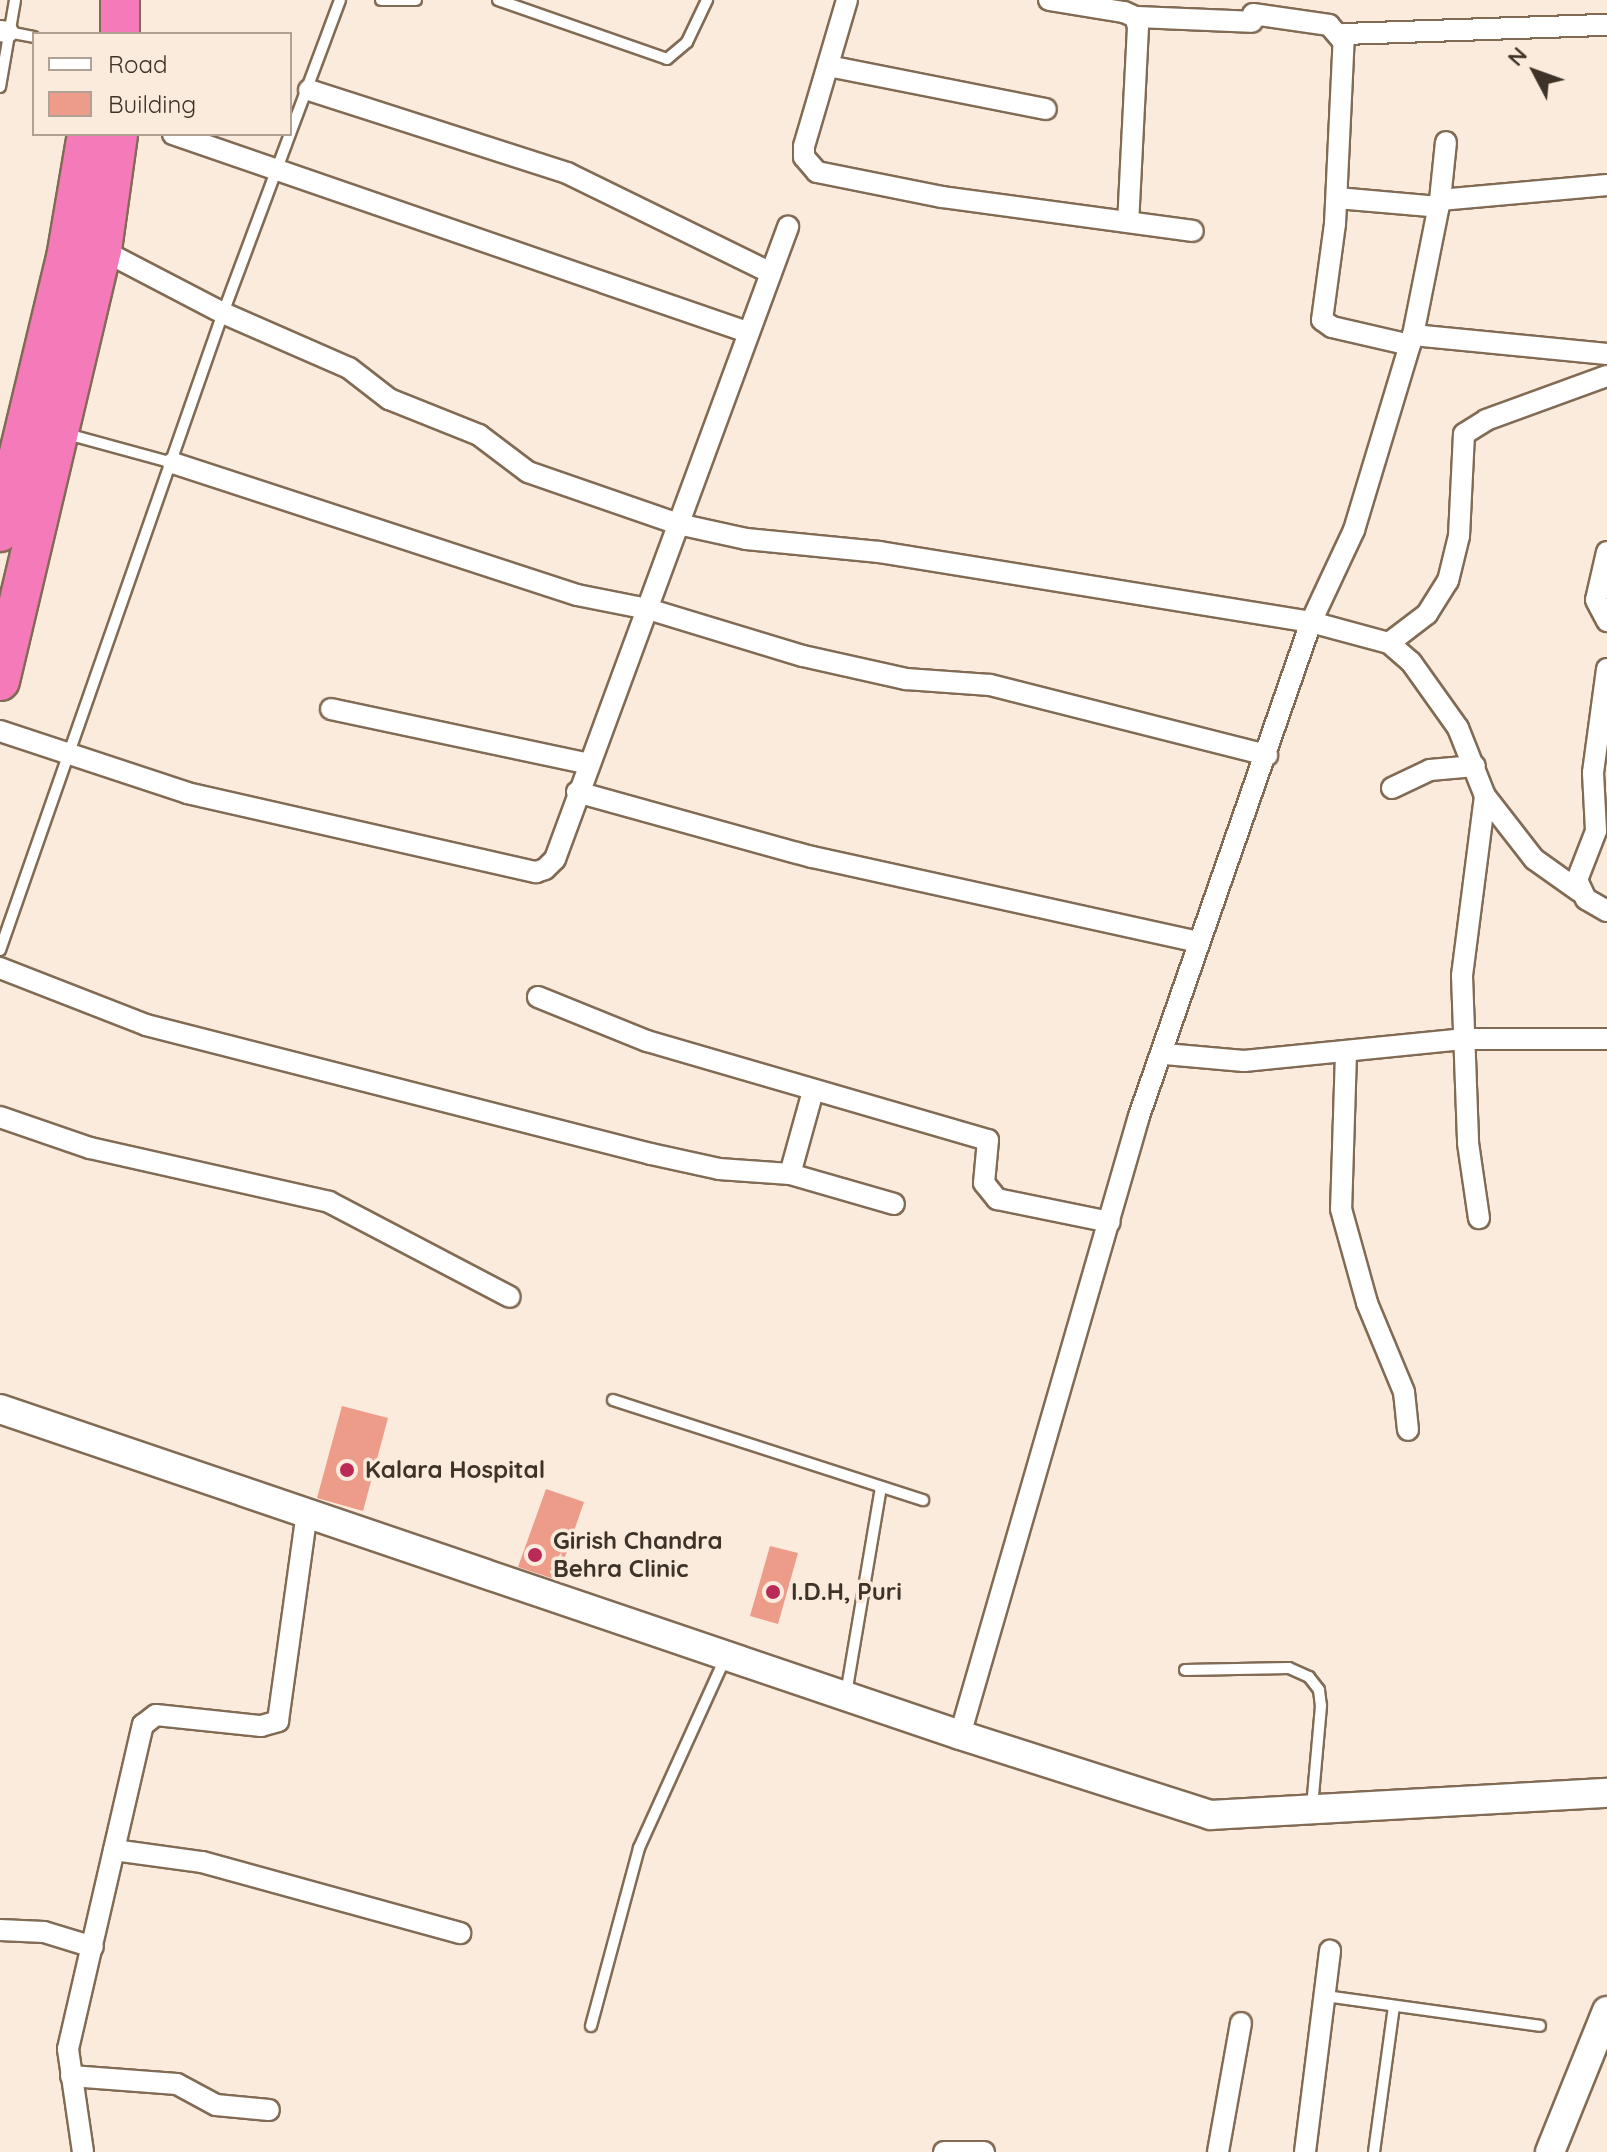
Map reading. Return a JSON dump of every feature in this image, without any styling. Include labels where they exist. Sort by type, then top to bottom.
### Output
[{"type":"highway","points":[[0,532],[66,258],[87,136]]},
{"type":"highway","points":[[0,681],[62,433],[102,250],[118,136]]},
{"type":"main road","points":[[0,1409],[960,1735],[1211,1815],[1607,1793]]},
{"type":"main road","points":[[1550,2152],[1607,2011]]},
{"type":"street","points":[[847,0],[804,146],[804,157],[817,172],[942,197],[1193,231]]},
{"type":"street","points":[[1049,0],[1135,17],[1252,18],[1322,23],[1341,39]]},
{"type":"street","points":[[1128,222],[1135,17]]},
{"type":"street","points":[[1607,25],[1350,30],[1341,39],[1337,198],[1322,320],[1332,327],[1411,340],[1607,354]]},
{"type":"street","points":[[828,66],[1046,109]]},
{"type":"street","points":[[309,90],[567,173],[769,272]]},
{"type":"street","points":[[178,136],[747,332]]},
{"type":"street","points":[[960,1735],[1139,1116],[1165,1054],[1198,942],[1267,755],[1311,622],[1354,530],[1411,340],[1440,204],[1446,142]]},
{"type":"street","points":[[1337,198],[1440,204],[1607,185]]},
{"type":"street","points":[[0,731],[71,758],[187,793],[536,872],[555,859],[577,792],[648,609],[788,227]]},
{"type":"street","points":[[102,250],[223,313],[349,368],[389,399],[479,435],[528,472],[678,524],[746,539],[879,552],[1311,622],[1389,643],[1431,687],[1475,766],[1485,796],[1534,859],[1607,911]]},
{"type":"street","points":[[1389,643],[1427,614],[1448,581],[1459,536],[1464,434],[1486,420],[1607,376]]},
{"type":"street","points":[[173,463],[577,595],[648,609],[803,656],[906,679],[990,685],[1267,755]]},
{"type":"street","points":[[1607,552],[1596,600],[1607,621]]},
{"type":"street","points":[[1579,891],[1577,880],[1596,831],[1593,773],[1607,669]]},
{"type":"street","points":[[331,709],[589,764]]},
{"type":"street","points":[[1392,788],[1430,770],[1475,766]]},
{"type":"street","points":[[577,792],[812,857],[1198,942]]},
{"type":"street","points":[[1479,1218],[1468,1143],[1463,946],[1483,839],[1485,796]]},
{"type":"street","points":[[0,968],[146,1025],[403,1093],[719,1169],[790,1174],[894,1204]]},
{"type":"street","points":[[538,997],[647,1041],[988,1140],[984,1183],[997,1199],[1110,1222]]},
{"type":"street","points":[[1165,1054],[1244,1061],[1463,1039],[1607,1039]]},
{"type":"street","points":[[1346,1053],[1341,1209],[1367,1303],[1404,1392],[1408,1430]]},
{"type":"street","points":[[790,1174],[813,1091]]},
{"type":"street","points":[[0,1117],[90,1148],[329,1202],[510,1297]]},
{"type":"street","points":[[83,2152],[68,2049],[114,1850],[149,1719],[166,1715],[261,1726],[278,1721],[307,1513]]},
{"type":"street","points":[[114,1850],[202,1862],[460,1933]]},
{"type":"street","points":[[0,1930],[44,1932],[93,1947]]},
{"type":"street","points":[[1305,2152],[1330,1951]]},
{"type":"street","points":[[1218,2152],[1241,2023]]},
{"type":"street","points":[[71,2076],[177,2084],[216,2105],[269,2110]]},
{"type":"street","points":[[944,2152],[984,2152]]},
{"type":"lane","points":[[0,87],[4,31],[15,0]]},
{"type":"lane","points":[[292,132],[340,0]]},
{"type":"lane","points":[[381,0],[416,0]]},
{"type":"lane","points":[[498,0],[667,59],[687,42],[707,0]]},
{"type":"lane","points":[[4,31],[32,37]]},
{"type":"lane","points":[[0,950],[71,758],[223,313],[290,136]]},
{"type":"lane","points":[[62,433],[173,463]]},
{"type":"lane","points":[[613,1400],[923,1500]]},
{"type":"lane","points":[[845,1696],[881,1487]]},
{"type":"lane","points":[[591,2026],[639,1848],[726,1656]]},
{"type":"lane","points":[[1185,1670],[1289,1668],[1309,1677],[1319,1690],[1321,1706],[1311,1809]]},
{"type":"lane","points":[[1325,1996],[1540,2026]]},
{"type":"lane","points":[[1374,2152],[1394,2006]]},
{"type":"building","points":[[342,1406],[388,1418],[363,1511],[317,1498]]},
{"type":"building","points":[[546,1489],[584,1502],[557,1580],[518,1567]]},
{"type":"building","points":[[770,1546],[798,1553],[778,1624],[750,1616]]},
{"type":"place","name":"Kalara Hospital","points":[[347,1470]]},
{"type":"place","name":"Girish Chandra Behra Clinic","points":[[535,1555]]},
{"type":"place","name":"I.D.H, Puri","points":[[773,1592]]}]
